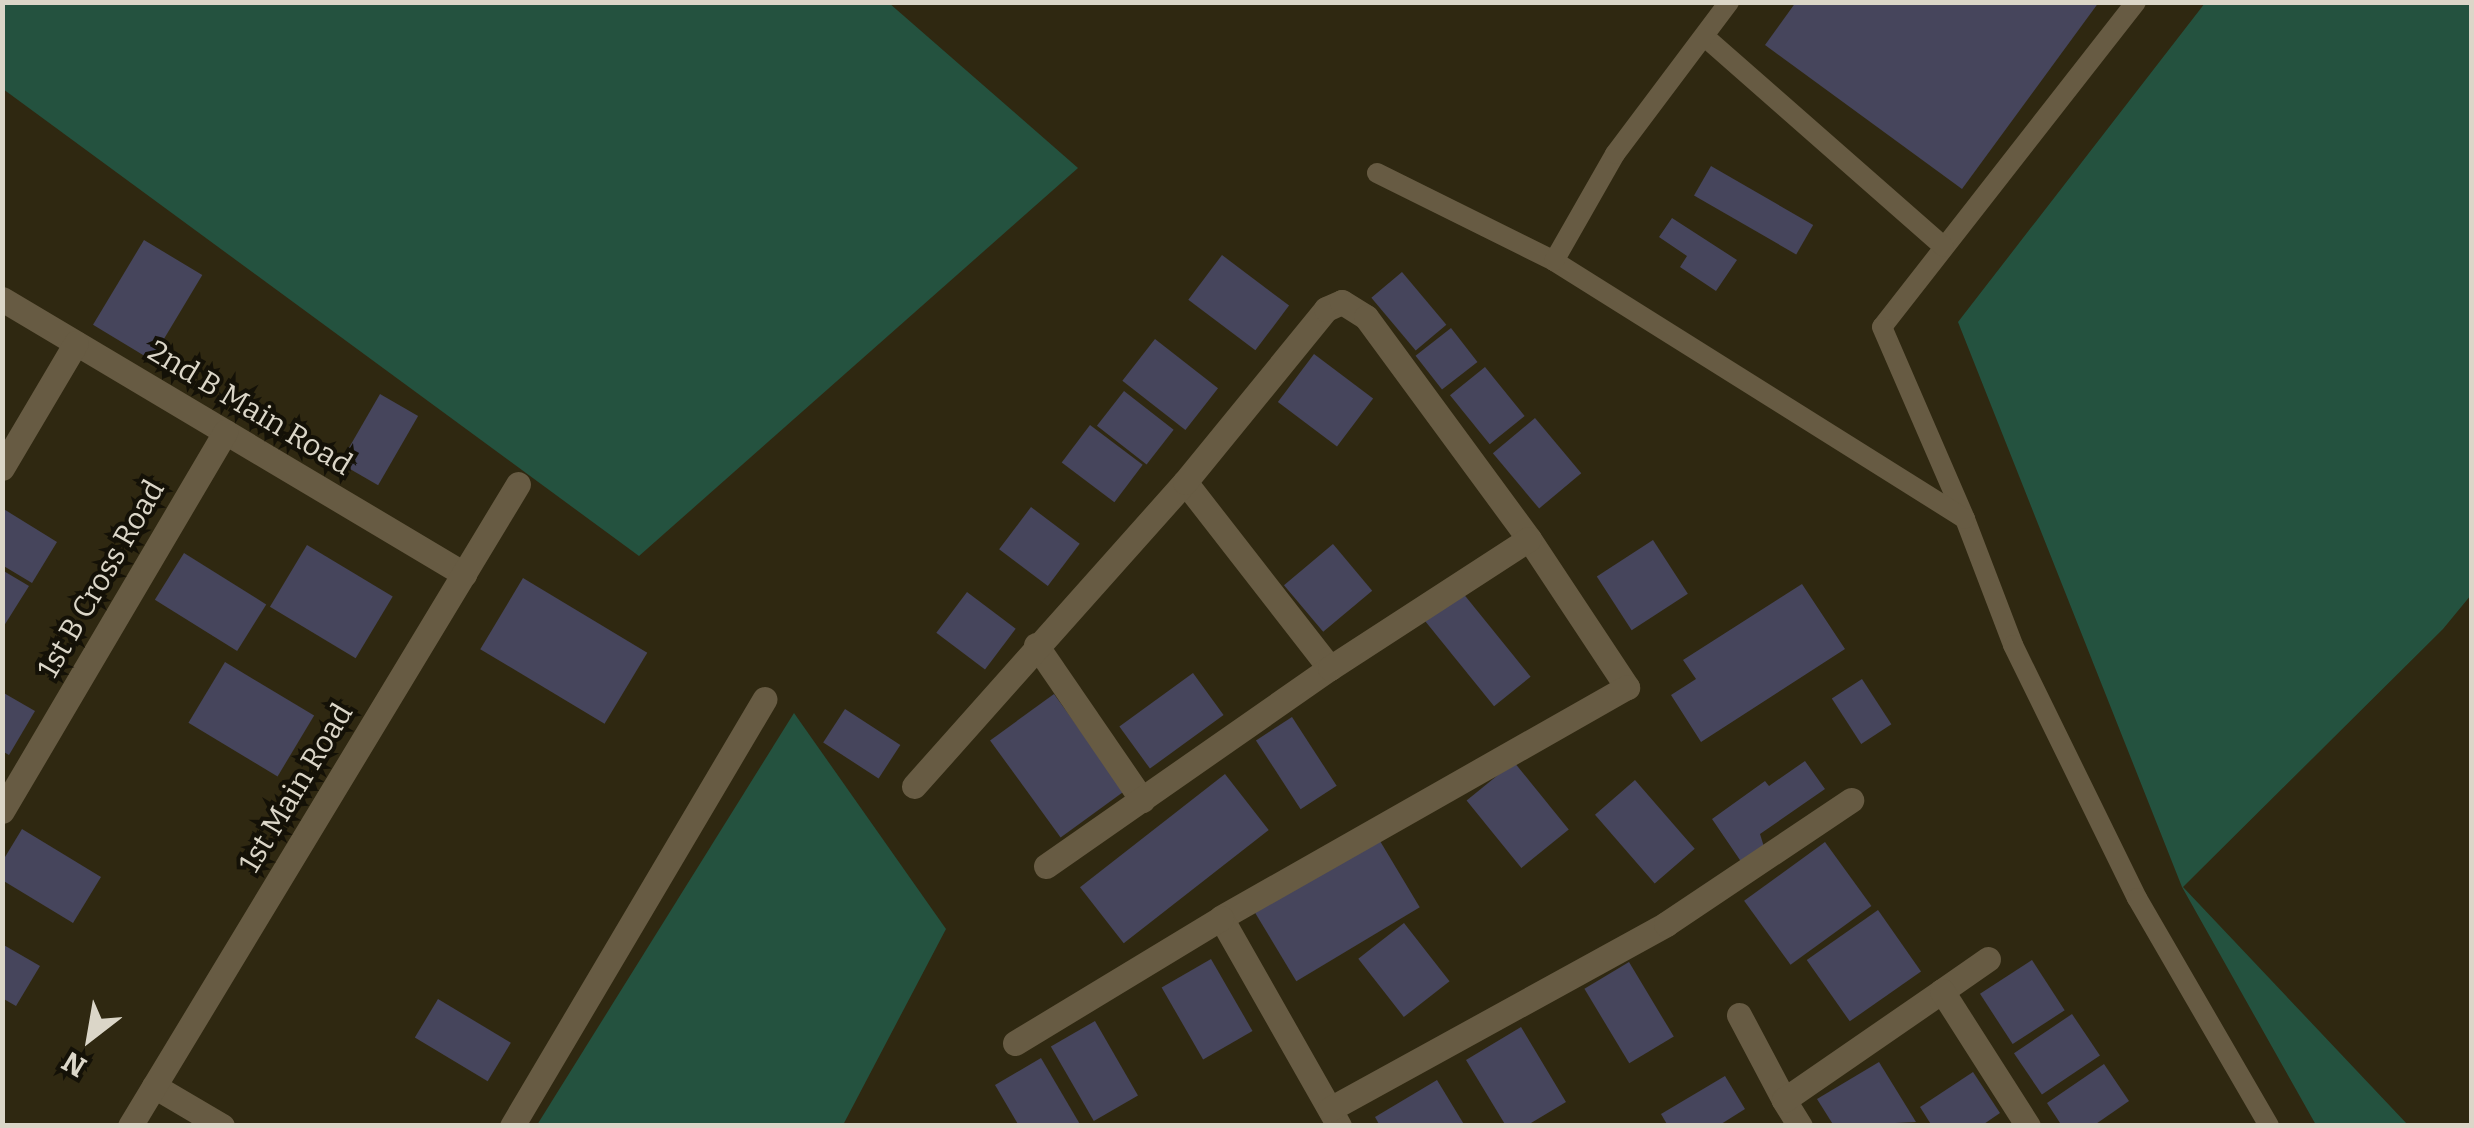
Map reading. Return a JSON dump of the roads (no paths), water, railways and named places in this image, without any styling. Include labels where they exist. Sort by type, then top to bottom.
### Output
[{"type":"street","name":"2nd B Main Road","points":[[2,299],[464,574]]},
{"type":"street","points":[[914,786],[1185,482],[1326,308],[1342,302],[1366,317],[1529,539],[1627,686],[1221,918],[1016,1044]]},
{"type":"street","points":[[2,468],[76,342]]},
{"type":"street","name":"1st B Cross Road","points":[[2,811],[225,432]]},
{"type":"street","points":[[1185,482],[1330,668]]},
{"type":"street","name":"1st Main Road","points":[[130,1126],[518,484]]},
{"type":"street","points":[[1046,866],[1330,668],[1529,539]]},
{"type":"street","points":[[1036,645],[1142,800]]},
{"type":"street","points":[[512,1126],[765,699]]},
{"type":"street","points":[[1221,918],[1334,1117],[1666,924],[1851,800]]},
{"type":"street","points":[[1784,1100],[1988,960]]},
{"type":"street","points":[[1942,991],[2028,1126]]},
{"type":"street","points":[[1739,1015],[1800,1126]]},
{"type":"street","points":[[154,1086],[222,1126]]},
{"type":"lane","points":[[1554,261],[1615,154],[1729,2]]},
{"type":"lane","points":[[2136,2],[1882,327],[1966,519],[2013,645],[2137,898],[2269,1126]]},
{"type":"lane","points":[[1705,37],[1944,247]]},
{"type":"lane","points":[[1377,173],[1554,261],[1966,519]]}]
